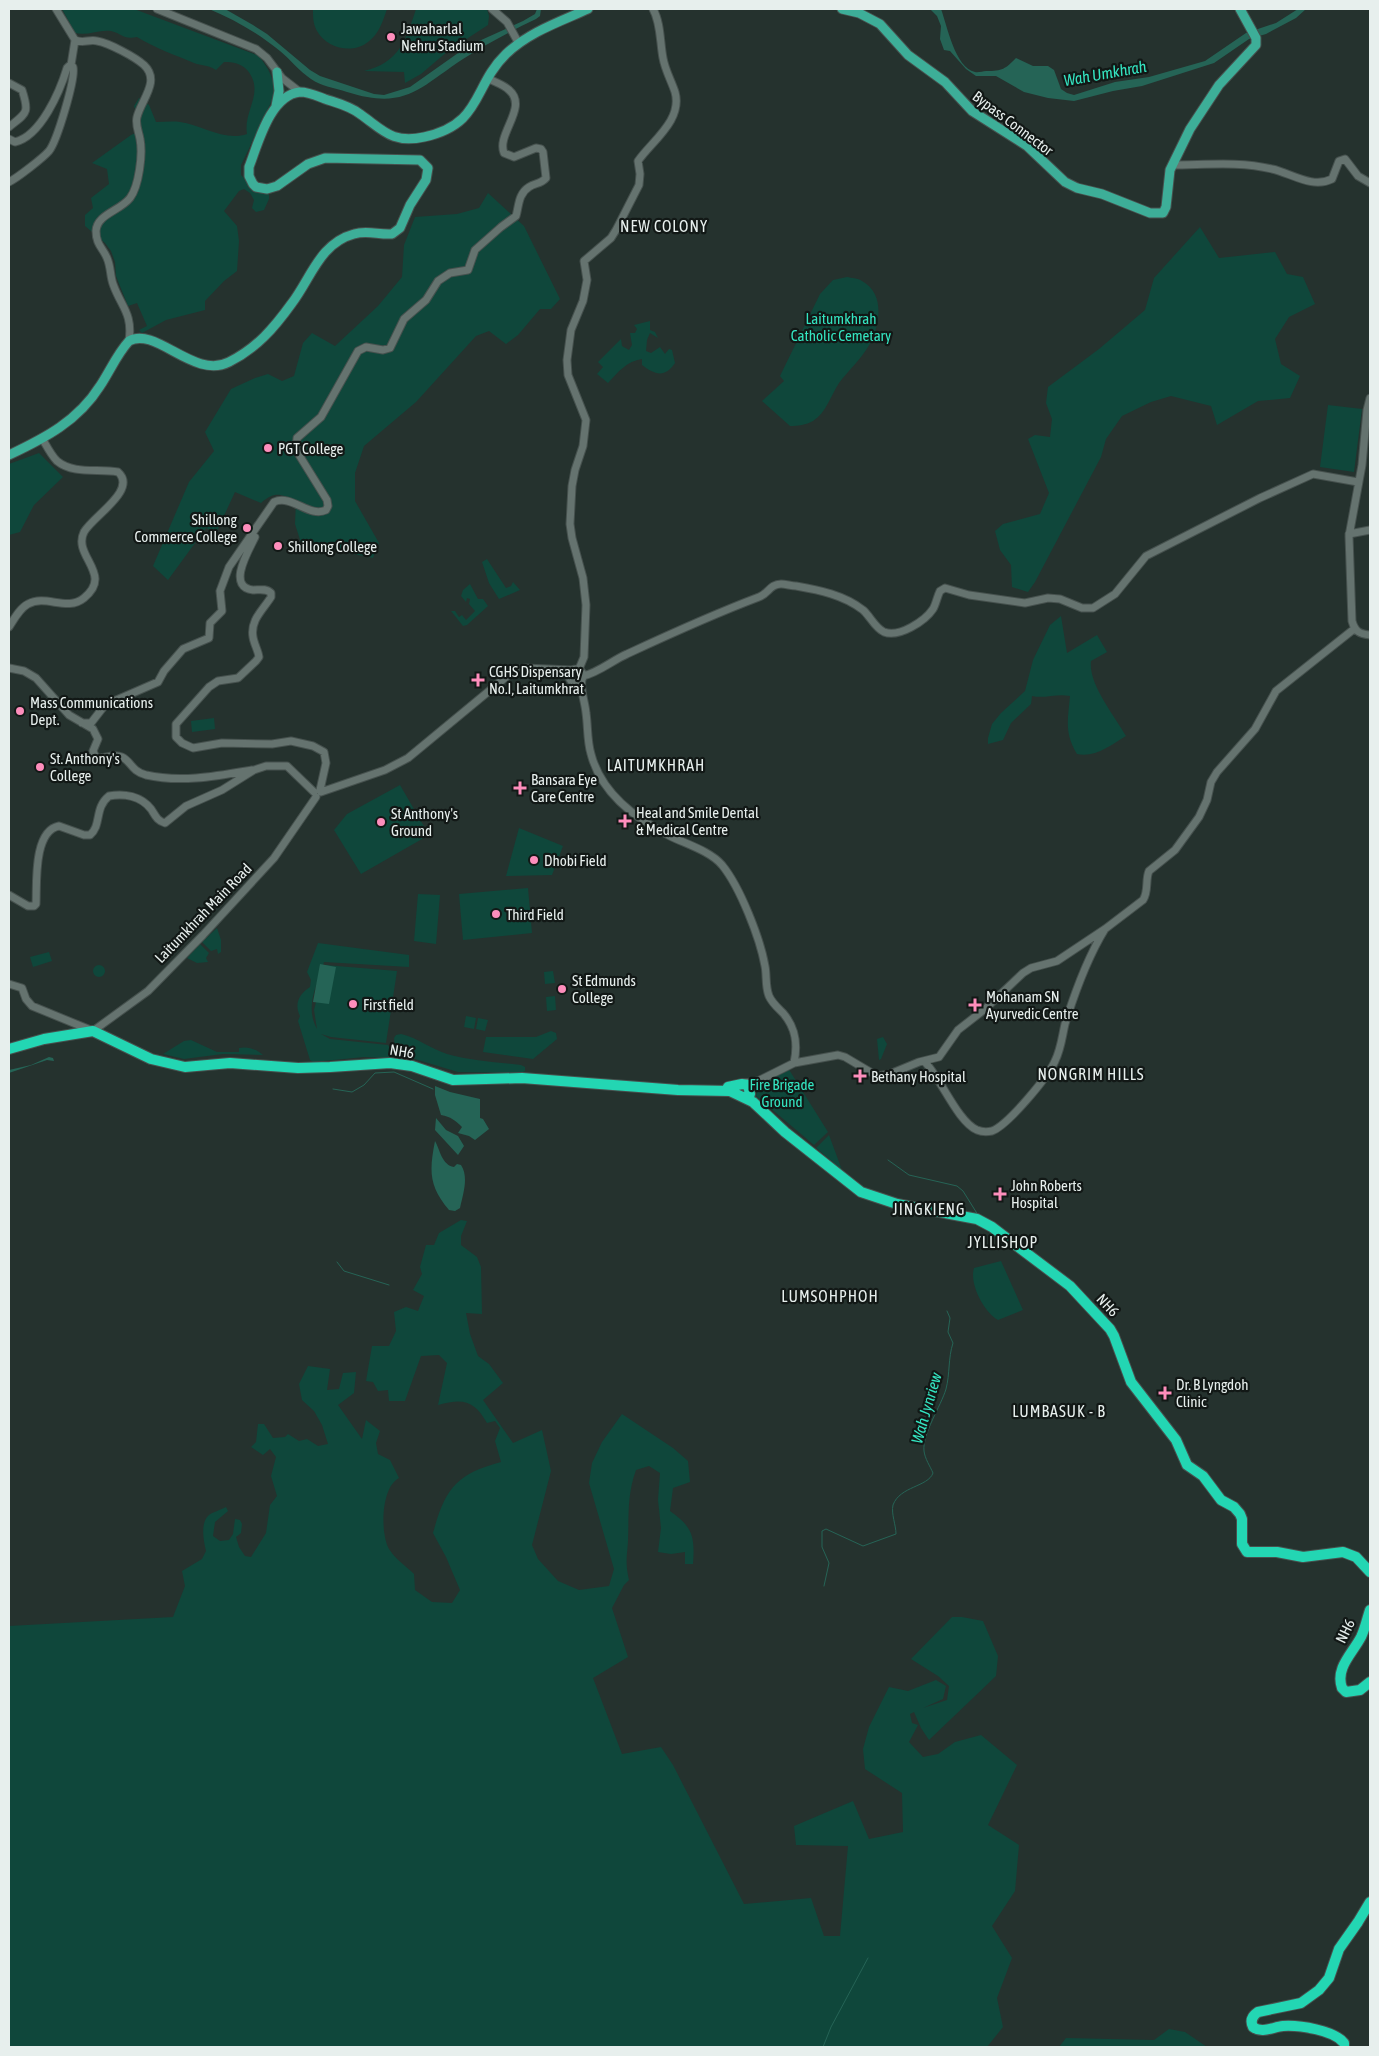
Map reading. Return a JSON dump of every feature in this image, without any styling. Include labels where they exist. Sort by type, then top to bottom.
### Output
[{"type":"highway","points":[[9,1049],[44,1039],[93,1031]]},
{"type":"highway","name":"NH6","points":[[93,1031],[151,1058],[185,1067],[230,1063],[298,1068],[390,1063],[412,1066],[453,1080],[522,1078],[670,1089],[713,1090],[730,1088],[748,1093],[780,1127],[861,1192],[897,1204],[983,1221],[1070,1286],[1110,1329],[1131,1382],[1176,1440],[1186,1465],[1203,1476],[1221,1500],[1240,1514],[1242,1544],[1247,1552],[1277,1552],[1303,1557],[1343,1552],[1356,1557],[1370,1572]]},
{"type":"highway","name":"NH6","points":[[1370,1610],[1362,1635],[1344,1664],[1340,1685],[1344,1690],[1354,1692],[1370,1682]]},
{"type":"highway","points":[[1344,2047],[1341,2039],[1334,2034],[1291,2026],[1260,2030],[1253,2027],[1251,2021],[1254,2014],[1258,2012],[1301,2004],[1319,1990],[1329,1978],[1339,1948],[1370,1902]]},
{"type":"main road","points":[[9,455],[42,438],[74,418],[100,387],[129,341],[143,338],[201,364],[224,365],[268,335],[292,304],[316,264],[329,248],[354,234],[363,232],[392,234],[400,228],[410,205],[428,175],[428,168],[420,160],[325,158],[308,164],[272,188],[261,188],[253,184],[249,176],[249,167],[267,122],[276,106],[288,96],[300,92],[316,95],[350,108],[391,136],[413,139],[441,131],[461,120],[472,108],[496,65],[516,38],[545,28],[588,9]]},
{"type":"main road","name":"Bypass Connector","points":[[842,9],[859,12],[880,24],[908,55],[945,82],[972,111],[1027,146],[1071,186],[1102,194],[1150,214],[1160,214],[1167,204],[1168,178],[1172,165],[1190,129],[1209,98],[1257,43],[1240,9]]},
{"type":"main road","points":[[276,106],[278,91],[277,72]]},
{"type":"street","points":[[9,182],[51,149],[67,101],[74,70],[71,65],[75,40],[56,9]]},
{"type":"street","points":[[156,9],[256,49],[267,58],[277,72],[300,92]]},
{"type":"street","points":[[492,9],[509,25],[516,38]]},
{"type":"street","points":[[571,681],[579,682],[579,674],[584,657],[586,605],[584,578],[570,530],[575,470],[583,446],[586,420],[567,370],[568,344],[586,287],[587,272],[584,261],[611,238],[616,230],[639,185],[638,161],[659,139],[674,111],[675,92],[664,64],[658,24],[653,9]]},
{"type":"street","points":[[75,40],[83,42],[95,40],[104,43],[142,64],[150,75],[150,87],[137,116],[140,152],[139,174],[135,188],[119,209],[103,217],[98,223],[96,230],[100,249],[106,255],[110,265],[115,289],[130,318],[129,341]]},
{"type":"street","points":[[9,139],[16,142],[21,141],[37,127],[57,93],[67,68],[71,65]]},
{"type":"street","points":[[82,723],[91,723],[105,705],[158,682],[164,671],[184,649],[209,638],[210,623],[222,611],[220,591],[225,576],[232,562],[273,504],[278,500],[317,512],[326,510],[328,506],[327,500],[296,450],[296,438],[321,418],[358,351],[366,347],[383,350],[390,348],[406,317],[426,300],[438,281],[450,273],[468,270],[475,250],[516,216],[519,199],[526,189],[542,182],[546,178],[541,149],[536,148],[514,157],[504,153],[504,140],[513,117],[514,99],[509,90],[489,79]]},
{"type":"street","points":[[9,83],[22,90],[26,109],[22,118],[9,127]]},
{"type":"street","points":[[1172,165],[1250,165],[1274,169],[1307,181],[1323,182],[1332,179],[1340,161],[1345,159],[1358,176],[1370,183]]},
{"type":"street","points":[[1370,398],[1367,410],[1362,465],[1349,534],[1351,615],[1354,629],[1359,633],[1370,635]]},
{"type":"street","points":[[9,627],[24,607],[30,603],[43,600],[71,604],[78,602],[90,592],[95,577],[94,570],[83,550],[82,537],[92,522],[117,498],[124,486],[122,476],[118,472],[82,470],[57,461],[42,438]]},
{"type":"street","points":[[571,681],[569,675],[590,674],[625,655],[673,633],[762,596],[770,587],[781,584],[814,589],[834,595],[864,611],[879,629],[888,633],[902,631],[923,619],[933,608],[940,591],[945,588],[969,595],[1032,603],[1048,598],[1060,599],[1082,608],[1093,608],[1114,594],[1146,556],[1260,498],[1313,474],[1358,482]]},
{"type":"street","points":[[261,521],[245,556],[240,574],[242,585],[246,588],[266,590],[271,593],[271,597],[256,618],[254,625],[253,637],[259,657],[238,678],[218,681],[209,686],[176,724],[176,736],[182,744],[193,748],[222,743],[272,744],[291,741],[313,746],[324,752],[326,759],[318,793]]},
{"type":"street","points":[[1349,534],[1370,530]]},
{"type":"street","points":[[748,1093],[758,1080],[794,1063],[842,1055],[877,1076],[890,1074],[939,1057],[958,1030],[985,1009],[1023,972],[1057,961],[1105,929],[1145,898],[1149,871],[1175,850],[1199,817],[1217,772],[1255,729],[1276,691],[1354,629]]},
{"type":"street","points":[[9,668],[36,678],[69,715],[92,728],[98,739],[93,751],[96,758],[102,759],[113,755],[121,756],[125,758],[132,768],[143,774],[192,779],[254,770],[266,766],[287,766],[318,793]]},
{"type":"street","points":[[318,793],[385,770],[408,758],[512,672],[524,668],[579,674]]},
{"type":"street","points":[[556,670],[581,690]]},
{"type":"street","points":[[579,674],[581,690],[586,704],[591,755],[594,765],[607,787],[622,805],[636,816],[717,861],[726,870],[733,882],[750,920],[761,952],[770,998],[790,1022],[794,1032],[796,1048],[794,1063]]},
{"type":"street","points":[[9,895],[28,906],[34,906],[36,904],[41,847],[45,835],[54,827],[59,826],[84,835],[90,835],[96,826],[101,805],[109,796],[126,795],[138,799],[147,805],[160,821],[165,823],[186,806],[234,784],[254,770]]},
{"type":"street","name":"Laitumkhrah Main Road","points":[[93,1031],[148,991],[203,935],[274,858],[318,793]]},
{"type":"street","points":[[924,1061],[972,1128],[985,1132],[1001,1125],[1025,1100],[1053,1065],[1073,1003],[1105,929]]},
{"type":"street","points":[[9,984],[22,988],[26,999],[32,1006],[93,1031]]},
{"type":"green space","points":[[62,9],[134,9],[259,56],[268,69],[274,83],[275,94],[241,165],[241,175],[254,188],[269,191],[269,199],[264,210],[256,212],[252,208],[254,200],[250,193],[244,189],[239,191],[224,211],[237,226],[239,241],[237,271],[224,281],[205,301],[205,310],[166,320],[142,333],[139,330],[147,326],[137,303],[128,306],[116,276],[115,262],[111,251],[105,243],[85,226],[85,215],[93,208],[91,198],[109,184],[107,169],[92,163],[131,135],[142,130],[134,106],[139,98],[149,105],[156,122],[180,122],[222,135],[239,136],[247,134],[248,118],[254,95],[253,79],[243,66],[224,62],[216,70],[172,54],[137,37],[126,37],[111,31],[85,34],[75,33]]},
{"type":"green space","points":[[313,9],[387,9],[380,27],[372,39],[362,46],[348,49],[334,46],[321,37],[315,26]]},
{"type":"green space","points":[[416,9],[487,9],[489,16],[488,25],[448,51],[421,74],[405,83],[404,72],[364,71],[385,62],[399,49],[409,31]]},
{"type":"green space","points":[[488,193],[524,226],[560,299],[551,309],[540,309],[518,335],[506,344],[489,331],[476,336],[416,402],[364,446],[355,473],[355,501],[379,543],[373,558],[301,543],[295,524],[296,501],[274,495],[261,503],[235,492],[216,533],[206,528],[168,580],[153,566],[189,482],[214,451],[205,432],[231,389],[268,374],[282,381],[294,376],[303,343],[312,333],[335,346],[378,306],[402,277],[404,245],[415,217],[457,214],[479,208]]},
{"type":"green space","points":[[1200,227],[1219,258],[1275,252],[1287,274],[1303,277],[1315,304],[1289,317],[1275,339],[1281,364],[1300,376],[1290,398],[1258,401],[1217,425],[1211,406],[1171,396],[1151,402],[1122,416],[1106,439],[1101,457],[1035,582],[1028,592],[1012,587],[1011,565],[1000,550],[995,531],[1003,524],[1040,514],[1049,493],[1028,439],[1035,435],[1050,437],[1052,419],[1046,403],[1048,387],[1099,349],[1145,310],[1154,278]]},
{"type":"green space","name":"Laitumkhrah Catholic Cemetary","points":[[847,277],[862,281],[875,294],[878,302],[876,330],[868,347],[839,383],[818,418],[805,424],[790,426],[762,401],[784,381],[780,376],[820,294],[833,280]]},
{"type":"green space","points":[[650,321],[650,330],[655,332],[658,338],[650,333],[646,351],[651,353],[660,347],[665,354],[669,349],[672,350],[675,363],[671,368],[664,373],[656,373],[642,365],[642,359],[627,365],[608,383],[597,374],[603,367],[598,362],[621,339],[622,346],[629,350],[632,345],[630,333],[635,333],[637,329],[634,325]]},
{"type":"green space","points":[[1328,405],[1362,409],[1354,472],[1320,467]]},
{"type":"green space","points":[[39,453],[63,477],[34,505],[20,532],[9,535],[9,464]]},
{"type":"green space","points":[[487,559],[506,588],[511,586],[513,582],[520,590],[499,599],[489,583],[482,562]]},
{"type":"green space","points":[[470,584],[478,599],[483,599],[488,606],[467,625],[463,626],[451,611],[455,611],[459,617],[462,615],[466,620],[475,611],[469,604],[470,599],[467,598],[466,602],[461,596],[463,590]]},
{"type":"green space","points":[[1061,616],[1067,653],[1097,635],[1107,652],[1091,661],[1091,670],[1103,700],[1126,736],[1109,747],[1096,752],[1084,755],[1077,754],[1069,732],[1070,696],[1032,696],[1031,704],[1011,723],[1003,740],[988,744],[992,724],[1025,691],[1033,660],[1050,625]]},
{"type":"green space","points":[[214,718],[215,729],[192,732],[191,721]]},
{"type":"green space","name":"St Anthony's Ground","points":[[400,785],[429,835],[361,874],[334,830],[347,814]]},
{"type":"green space","name":"Dhobi Field","points":[[519,828],[563,846],[552,875],[506,876]]},
{"type":"green space","name":"Third Field","points":[[528,888],[532,933],[463,940],[459,894]]},
{"type":"green space","points":[[418,894],[440,895],[436,944],[414,941]]},
{"type":"green space","points":[[217,928],[221,940],[221,952],[218,954],[217,949],[211,951],[202,942]]},
{"type":"green space","points":[[318,943],[409,955],[409,967],[324,962],[313,995],[312,1012],[317,1029],[314,1010],[325,965],[397,971],[386,1043],[331,1037],[321,1034],[330,1039],[388,1045],[390,1048],[390,1058],[364,1057],[313,1062],[310,1060],[298,1021],[300,1016],[297,1007],[300,996],[310,987],[311,980],[307,972]]},
{"type":"green space","points":[[200,944],[209,953],[206,958],[208,962],[197,963],[187,958]]},
{"type":"green space","points":[[49,952],[52,961],[33,967],[30,957]]},
{"type":"green space","points":[[97,965],[101,965],[105,971],[101,977],[97,977],[93,973],[93,969]]},
{"type":"green space","points":[[553,971],[555,983],[545,984],[544,972]]},
{"type":"green space","points":[[555,996],[556,1010],[547,1011],[546,997]]},
{"type":"green space","points":[[466,1016],[476,1018],[474,1029],[464,1027]]},
{"type":"green space","points":[[478,1018],[488,1020],[485,1031],[476,1029]]},
{"type":"green space","points":[[551,1031],[556,1033],[557,1039],[533,1059],[483,1052],[486,1037],[536,1037]]},
{"type":"green space","points":[[401,1034],[447,1054],[475,1060],[521,1065],[525,1067],[525,1071],[521,1073],[458,1072],[398,1054],[395,1051],[394,1038],[396,1035]]},
{"type":"green space","points":[[883,1037],[887,1044],[879,1060],[877,1039]]},
{"type":"green space","points":[[191,1040],[217,1052],[239,1052],[239,1048],[246,1047],[263,1055],[223,1054],[184,1059],[163,1054],[184,1041]]},
{"type":"green space","name":"Fire Brigade Ground","points":[[788,1068],[828,1132],[814,1145],[756,1096],[759,1083]]},
{"type":"green space","points":[[829,1135],[842,1170],[816,1148]]},
{"type":"green space","points":[[461,1220],[467,1221],[461,1236],[461,1245],[477,1257],[481,1267],[482,1314],[466,1313],[470,1334],[478,1356],[489,1364],[503,1383],[483,1400],[513,1443],[542,1430],[551,1471],[532,1545],[538,1559],[558,1581],[579,1590],[609,1586],[614,1569],[589,1483],[592,1463],[602,1442],[622,1414],[673,1448],[688,1461],[690,1482],[673,1488],[670,1511],[684,1522],[691,1533],[693,1540],[693,1564],[685,1564],[685,1552],[671,1554],[658,1552],[661,1528],[658,1500],[660,1473],[649,1466],[636,1470],[629,1505],[627,1569],[629,1580],[624,1585],[612,1608],[628,1657],[593,1678],[622,1754],[661,1747],[673,1765],[744,1904],[811,1898],[824,1936],[840,1936],[848,1846],[796,1845],[794,1826],[853,1801],[869,1839],[903,1832],[902,1793],[865,1769],[863,1749],[869,1727],[889,1687],[908,1691],[936,1680],[946,1686],[943,1699],[923,1708],[947,1700],[949,1686],[938,1676],[911,1659],[952,1617],[983,1621],[998,1656],[996,1676],[929,1740],[914,1712],[910,1714],[912,1723],[918,1725],[909,1742],[923,1757],[938,1754],[955,1742],[981,1735],[1017,1765],[988,1825],[1019,1845],[1015,1891],[992,1926],[1012,1958],[997,1998],[1003,2027],[987,2047],[9,2047],[9,1626],[173,1617],[185,1586],[182,1571],[202,1559],[206,1551],[203,1533],[206,1519],[208,1516],[226,1507],[228,1511],[215,1522],[213,1536],[220,1541],[229,1540],[233,1534],[235,1519],[240,1520],[242,1524],[241,1533],[236,1537],[239,1547],[245,1556],[251,1557],[266,1533],[270,1505],[277,1496],[271,1476],[276,1457],[270,1449],[263,1455],[251,1447],[256,1442],[258,1424],[264,1424],[273,1438],[285,1437],[288,1434],[299,1441],[307,1439],[318,1446],[328,1444],[322,1425],[314,1411],[302,1400],[299,1384],[308,1366],[330,1369],[327,1390],[339,1389],[343,1373],[356,1372],[354,1393],[338,1405],[362,1439],[366,1420],[380,1431],[376,1443],[378,1454],[390,1460],[399,1478],[393,1483],[386,1500],[383,1522],[386,1542],[391,1553],[414,1574],[415,1590],[432,1602],[452,1603],[460,1590],[433,1533],[442,1505],[455,1486],[473,1472],[501,1462],[495,1441],[500,1428],[495,1421],[487,1423],[472,1405],[467,1403],[454,1402],[438,1405],[447,1363],[439,1355],[421,1356],[405,1401],[389,1401],[388,1390],[378,1391],[373,1382],[366,1381],[372,1346],[389,1346],[396,1331],[394,1312],[406,1307],[418,1311],[424,1296],[413,1290],[422,1274],[420,1267],[426,1245],[434,1245],[439,1233]]},
{"type":"green space","points":[[1001,1261],[1023,1310],[998,1320],[988,1311],[979,1297],[973,1274],[974,1268]]},
{"type":"green space","points":[[1169,2029],[1185,2032],[1207,2047],[1059,2047],[1066,2038],[1154,2040]]},
{"type":"shaded area","points":[[209,9],[225,9],[253,25],[320,76],[374,94],[384,95],[410,87],[468,46],[523,21],[535,14],[537,9],[541,9],[540,16],[536,19],[481,48],[410,94],[383,99],[347,92],[315,81],[263,38],[237,22]]},
{"type":"shaded area","points":[[930,9],[941,9],[957,55],[968,69],[976,72],[1000,70],[1016,58],[1033,66],[1048,66],[1054,70],[1061,89],[1074,95],[1115,82],[1149,77],[1205,61],[1246,33],[1276,23],[1298,9],[1306,9],[1296,18],[1266,34],[1249,39],[1214,63],[1142,86],[1074,101],[1048,98],[1024,92],[996,76],[976,76],[966,69],[950,51],[944,50],[940,39],[941,26],[937,16]]},
{"type":"shaded area","points":[[320,964],[336,967],[329,1004],[313,1002]]},
{"type":"shaded area","points":[[49,1057],[53,1058],[54,1061],[47,1060],[9,1073],[9,1070],[31,1065]]},
{"type":"shaded area","points":[[435,1086],[450,1092],[480,1099],[480,1118],[483,1119],[489,1129],[475,1140],[458,1133],[462,1127],[453,1119],[441,1115],[435,1095]]},
{"type":"shaded area","points":[[436,1118],[446,1130],[458,1136],[464,1146],[458,1155],[435,1130]]},
{"type":"shaded area","points":[[435,1141],[442,1157],[447,1163],[454,1167],[457,1164],[461,1165],[465,1175],[460,1208],[455,1211],[449,1210],[434,1186],[432,1161]]},
{"type":"waterway","points":[[333,1089],[352,1092],[364,1085],[375,1073],[394,1072],[433,1089]]},
{"type":"waterway","name":"Wah Jynriew","points":[[888,1160],[909,1175],[957,1186],[963,1191],[978,1215]]},
{"type":"waterway","points":[[337,1262],[344,1271],[389,1285]]},
{"type":"waterway","name":"Wah Jynriew","points":[[824,1586],[829,1563],[822,1547],[822,1531],[826,1529],[863,1546],[896,1534],[893,1505],[902,1494],[926,1481],[933,1473],[925,1457],[924,1444],[946,1389],[953,1343],[948,1332],[950,1318],[947,1311]]},
{"type":"waterway","points":[[823,2047],[831,2027],[868,1958]]},
{"type":"place","name":"Jawaharlal Nehru Stadium","points":[[391,37]]},
{"type":"place","name":"PGT College","points":[[268,448]]},
{"type":"place","name":"Shillong Commerce College","points":[[247,528]]},
{"type":"place","name":"Shillong College","points":[[278,546]]},
{"type":"place","name":"CGHS Dispensary No.I, Laitumkhrat","points":[[478,680]]},
{"type":"place","name":"Mass Communications Dept.","points":[[20,711]]},
{"type":"place","name":"St. Anthony's College","points":[[40,767]]},
{"type":"place","name":"Bansara Eye Care Centre","points":[[520,788]]},
{"type":"place","name":"Heal and Smile Dental & Medical Centre","points":[[625,821]]},
{"type":"place","name":"St Anthony's Ground","points":[[381,822]]},
{"type":"place","name":"Dhobi Field","points":[[534,860]]},
{"type":"place","name":"Third Field","points":[[496,914]]},
{"type":"place","name":"St Edmunds College","points":[[562,989]]},
{"type":"place","name":"First field","points":[[353,1004]]},
{"type":"place","name":"Mohanam SN Ayurvedic Centre","points":[[975,1005]]},
{"type":"place","name":"Bethany Hospital","points":[[860,1076]]},
{"type":"place","name":"John Roberts Hospital","points":[[1000,1194]]},
{"type":"place","name":"Dr. B Lyngdoh Clinic","points":[[1165,1393]]},
{"type":"district","name":"NEW COLONY","points":[[664,226]]},
{"type":"district","name":"LAITUMKHRAH","points":[[656,765]]},
{"type":"district","name":"NONGRIM HILLS","points":[[1091,1074]]},
{"type":"district","name":"JINGKIENG","points":[[929,1209]]},
{"type":"district","name":"JYLLISHOP","points":[[1003,1242]]},
{"type":"district","name":"LUMSOHPHOH","points":[[830,1296]]},
{"type":"district","name":"LUMBASUK - B","points":[[1059,1411]]},
{"type":"water label","name":"Wah Umkhrah","points":[[1105,73]]}]
